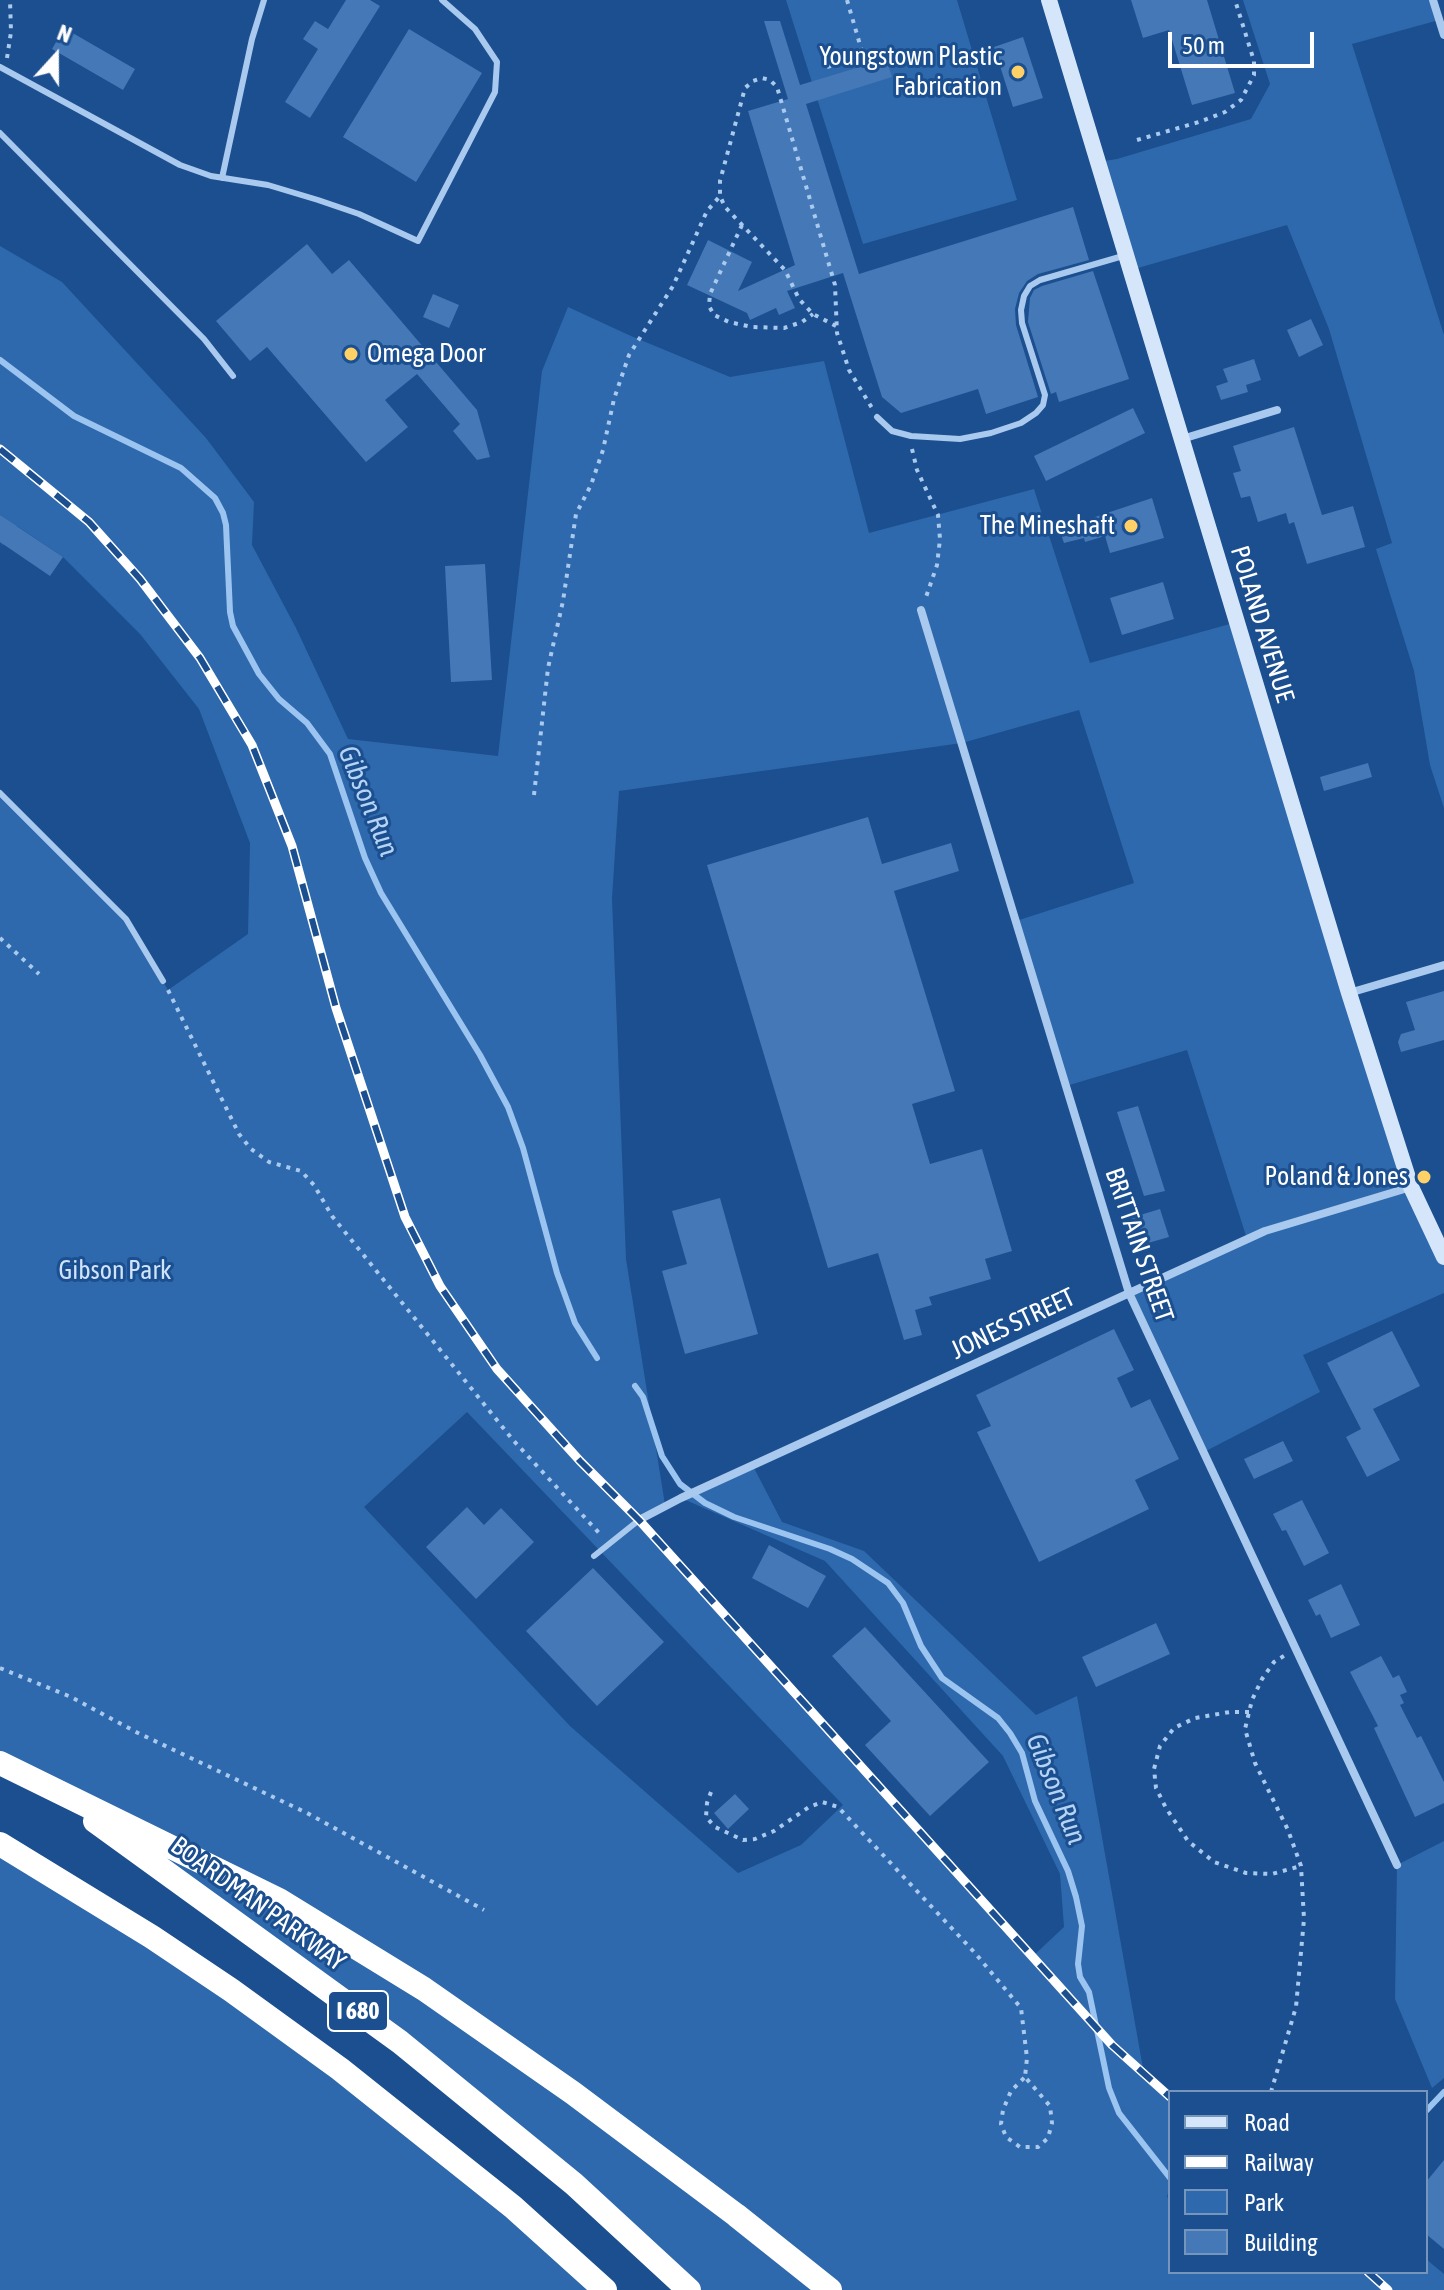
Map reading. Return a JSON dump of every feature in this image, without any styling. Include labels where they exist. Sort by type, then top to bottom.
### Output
[{"type":"highway","name":"BOARDMAN PARKWAY","points":[[0,1765],[92,1818],[400,2042],[574,2184],[689,2290]]},
{"type":"highway","points":[[0,1765],[279,1900],[375,1958],[573,2093],[830,2290]]},
{"type":"highway","name":"I 680","points":[[0,1844],[152,1937],[340,2069],[454,2159],[605,2290]]},
{"type":"main road","name":"POLAND AVENUE","points":[[1049,0],[1349,993],[1411,1187],[1444,1257]]},
{"type":"street","points":[[1433,0],[1444,35]]},
{"type":"street","points":[[1182,439],[1277,410]]},
{"type":"street","name":"BRITTAIN STREET","points":[[921,610],[1129,1293],[1397,1865]]},
{"type":"street","points":[[1349,993],[1444,965]]},
{"type":"street","name":"JONES STREET","points":[[639,1520],[1265,1231],[1411,1187]]},
{"type":"lane","points":[[222,178],[252,39],[264,0]]},
{"type":"lane","points":[[2,67],[180,165],[318,200],[359,214],[418,241],[495,92],[497,62],[475,29],[442,0]]},
{"type":"lane","points":[[0,133],[204,339],[233,376]]},
{"type":"lane","points":[[877,417],[892,431],[911,436],[960,439],[1021,423],[1043,405],[1045,395],[1022,323],[1024,296],[1030,286],[1040,280],[1126,255]]},
{"type":"lane","points":[[0,793],[126,919],[163,981]]},
{"type":"lane","points":[[594,1556],[639,1520]]},
{"type":"path","points":[[2,67],[10,42],[10,0]]},
{"type":"path","points":[[847,0],[863,55]]},
{"type":"path","points":[[1137,140],[1199,122],[1225,112],[1241,100],[1254,75],[1254,61],[1235,0]]},
{"type":"path","points":[[827,67],[879,50]]},
{"type":"path","points":[[836,326],[813,314],[799,299],[785,270],[725,207],[720,196],[720,181],[745,88],[762,78],[770,80],[777,87],[835,285],[836,326],[849,370],[877,417]]},
{"type":"path","points":[[534,795],[548,668],[563,601],[576,514],[591,485],[603,450],[614,399],[629,355],[673,286],[707,211],[720,196]]},
{"type":"path","points":[[742,225],[710,294],[709,306],[714,315],[752,327],[784,328],[802,322],[813,314]]},
{"type":"path","points":[[911,436],[917,470],[938,515],[940,539],[937,565],[921,610]]},
{"type":"path","points":[[0,938],[39,974]]},
{"type":"path","points":[[163,981],[239,1134],[251,1149],[269,1162],[301,1171],[314,1185],[332,1216],[513,1440],[609,1544]]},
{"type":"path","points":[[1272,2090],[1296,2007],[1304,1919],[1301,1866],[1288,1830],[1255,1763],[1245,1729],[1262,1679],[1274,1662],[1296,1649]]},
{"type":"path","points":[[0,1668],[71,1697],[138,1733],[307,1813],[484,1910]]},
{"type":"path","points":[[1249,1712],[1195,1718],[1174,1728],[1160,1746],[1154,1769],[1156,1788],[1188,1841],[1214,1862],[1259,1874],[1272,1874],[1301,1866]]},
{"type":"path","points":[[711,1792],[706,1817],[715,1827],[743,1840],[774,1831],[809,1807],[822,1802],[838,1807],[975,1953],[1021,2008],[1027,2058],[1025,2077],[1011,2091],[1001,2124],[1006,2137],[1020,2147],[1038,2147],[1048,2138],[1052,2123],[1050,2106],[1025,2077]]},
{"type":"green space","points":[[786,0],[957,0],[1017,200],[863,244]]},
{"type":"green space","points":[[1243,0],[1433,0],[1439,20],[1352,44],[1444,335],[1444,808],[1430,765],[1414,671],[1376,549],[1392,543],[1329,329],[1287,225],[1131,270],[1098,162],[1251,119],[1270,84]]},
{"type":"green space","name":"Gibson Park","points":[[0,246],[62,282],[206,438],[254,502],[252,545],[296,628],[348,739],[498,756],[542,371],[568,307],[730,377],[824,361],[869,533],[1034,489],[1090,663],[1237,622],[1349,993],[1444,1257],[1444,1293],[1303,1355],[1320,1392],[1204,1452],[1129,1293],[1247,1239],[1187,1050],[1066,1086],[1016,921],[1134,883],[1079,710],[962,743],[619,791],[612,898],[626,1259],[665,1505],[636,1522],[1032,1957],[1064,1927],[1060,1874],[1003,1756],[825,1561],[681,1498],[753,1466],[782,1522],[864,1551],[1036,1715],[1077,1696],[1144,2074],[1168,2095],[1168,2274],[1428,2274],[1428,2261],[1444,2274],[1444,2290],[689,2290],[574,2184],[49,1786],[0,1763],[0,793],[126,919],[168,990],[248,934],[250,843],[199,709],[140,634],[63,557],[17,526],[3,545],[0,535],[9,522],[0,515]],"holes":[[[467,1412],[843,1805],[801,1845],[738,1873],[570,1726],[364,1507]]]},
{"type":"green space","points":[[1444,1841],[1444,2078],[1432,2088],[1395,1999],[1397,1865]]},
{"type":"green space","points":[[0,1844],[152,1937],[605,2290],[0,2290]]},
{"type":"building","points":[[346,0],[370,0],[380,6],[310,118],[285,102],[318,49],[303,39],[315,21],[328,29]]},
{"type":"building","points":[[1131,0],[1207,0],[1235,93],[1192,105],[1169,30],[1143,38]]},
{"type":"building","points":[[764,21],[780,21],[800,85],[886,59],[892,77],[806,104],[859,274],[1073,207],[1089,260],[1038,274],[1027,281],[1019,293],[1015,309],[1016,325],[1038,397],[986,414],[978,389],[901,413],[882,397],[843,273],[787,291],[795,308],[779,315],[776,308],[750,320],[747,313],[687,285],[708,240],[752,262],[738,291],[795,265],[748,111],[788,99]]},
{"type":"building","points":[[64,28],[135,69],[123,90],[52,49]]},
{"type":"building","points":[[409,29],[482,73],[416,182],[343,137]]},
{"type":"building","name":"Youngstown Plastic Fabrication","points":[[1023,37],[1043,98],[1013,107],[994,47]]},
{"type":"building","name":"Omega Door","points":[[307,244],[332,274],[349,260],[477,410],[490,457],[477,460],[453,431],[460,424],[417,374],[385,400],[408,427],[366,462],[267,347],[250,361],[216,321]]},
{"type":"building","points":[[1093,271],[1129,379],[1059,402],[1056,392],[1051,394],[1028,322],[1030,298],[1034,290],[1042,286]]},
{"type":"building","points":[[433,294],[459,305],[449,328],[423,317]]},
{"type":"building","points":[[1311,319],[1323,345],[1299,357],[1287,330]]},
{"type":"building","points":[[1254,359],[1261,380],[1246,385],[1248,392],[1221,400],[1216,386],[1228,382],[1223,369]]},
{"type":"building","points":[[1133,408],[1145,433],[1046,481],[1034,456]]},
{"type":"building","points":[[1294,427],[1322,515],[1353,506],[1365,547],[1307,564],[1294,522],[1289,524],[1286,513],[1258,522],[1250,496],[1241,498],[1233,473],[1241,471],[1233,446]]},
{"type":"building","name":"The Mineshaft","points":[[1152,498],[1164,538],[1110,553],[1105,536],[1085,542],[1084,538],[1064,543],[1059,529]]},
{"type":"building","points":[[0,515],[63,557],[50,576],[0,542]]},
{"type":"building","points":[[485,564],[492,680],[451,682],[445,566]]},
{"type":"building","points":[[1163,582],[1174,619],[1122,635],[1110,598]]},
{"type":"building","points":[[1368,763],[1372,777],[1324,791],[1320,777]]},
{"type":"building","points":[[868,817],[882,864],[951,843],[959,871],[894,891],[955,1091],[912,1104],[930,1164],[982,1149],[1012,1251],[985,1259],[991,1279],[929,1297],[932,1305],[915,1310],[922,1335],[904,1340],[878,1253],[828,1268],[707,865]]},
{"type":"building","points":[[1444,991],[1444,1040],[1401,1052],[1398,1042],[1401,1034],[1415,1030],[1406,1002]]},
{"type":"building","points":[[1138,1106],[1165,1191],[1144,1196],[1117,1112]]},
{"type":"building","points":[[720,1198],[758,1334],[685,1354],[662,1271],[687,1264],[672,1211]]},
{"type":"building","points":[[1160,1209],[1169,1237],[1148,1243],[1145,1232],[1135,1235],[1130,1218]]},
{"type":"building","points":[[1114,1329],[1134,1370],[1117,1378],[1131,1408],[1150,1399],[1179,1459],[1135,1480],[1149,1509],[1039,1562],[977,1432],[991,1426],[976,1395]]},
{"type":"building","points":[[1392,1331],[1420,1386],[1373,1409],[1400,1460],[1367,1477],[1346,1437],[1361,1429],[1327,1363]]},
{"type":"building","points":[[1283,1441],[1293,1461],[1254,1479],[1244,1459]]},
{"type":"building","points":[[1302,1500],[1329,1553],[1304,1566],[1286,1530],[1282,1531],[1273,1514]]},
{"type":"building","points":[[467,1507],[484,1525],[501,1508],[534,1542],[476,1599],[426,1547]]},
{"type":"building","points":[[769,1545],[826,1576],[808,1608],[752,1578]]},
{"type":"building","points":[[593,1568],[664,1642],[597,1706],[526,1631]]},
{"type":"building","points":[[1341,1584],[1360,1625],[1331,1638],[1320,1614],[1316,1616],[1308,1600]]},
{"type":"building","points":[[1156,1623],[1170,1654],[1096,1687],[1082,1657]]},
{"type":"building","points":[[865,1627],[989,1762],[930,1816],[865,1745],[891,1721],[832,1656]]},
{"type":"building","points":[[1381,1656],[1393,1678],[1399,1675],[1407,1692],[1400,1695],[1404,1703],[1400,1705],[1417,1738],[1421,1736],[1444,1782],[1444,1803],[1415,1817],[1374,1728],[1378,1726],[1350,1672]]},
{"type":"building","points":[[735,1794],[749,1809],[728,1829],[714,1813]]},
{"type":"building","points":[[1444,2160],[1444,2249],[1428,2236],[1428,2180]]},
{"type":"waterway","name":"Gibson Run","points":[[0,360],[74,416],[181,468],[215,498],[226,525],[233,626],[259,674],[279,699],[307,723],[330,754],[365,858],[381,893],[480,1055],[508,1107],[523,1148],[557,1273],[575,1323],[597,1358]]},
{"type":"waterway","name":"Gibson Run","points":[[635,1386],[643,1397],[662,1456],[680,1484],[705,1503],[734,1517],[830,1549],[852,1559],[888,1583],[903,1603],[921,1646],[942,1678],[998,1718],[1010,1733],[1022,1753],[1035,1801],[1068,1871],[1076,1897],[1082,1926],[1078,1964],[1080,1977],[1089,1992],[1109,2088],[1119,2113],[1168,2175]]},
{"type":"waterway","name":"Gibson Run","points":[[1428,2109],[1444,2092]]},
{"type":"railway","points":[[0,449],[89,522],[140,579],[200,658],[252,745],[292,846],[336,1008],[405,1217],[440,1286],[497,1369],[580,1461],[639,1520],[1112,2045],[1168,2095]]},
{"type":"railway","points":[[1370,2274],[1388,2290]]},
{"type":"place","name":"Youngstown Plastic Fabrication","points":[[1018,72]]},
{"type":"place","name":"Omega Door","points":[[351,354]]},
{"type":"place","name":"The Mineshaft","points":[[1131,526]]},
{"type":"place","name":"Poland & Jones","points":[[1424,1177]]}]
